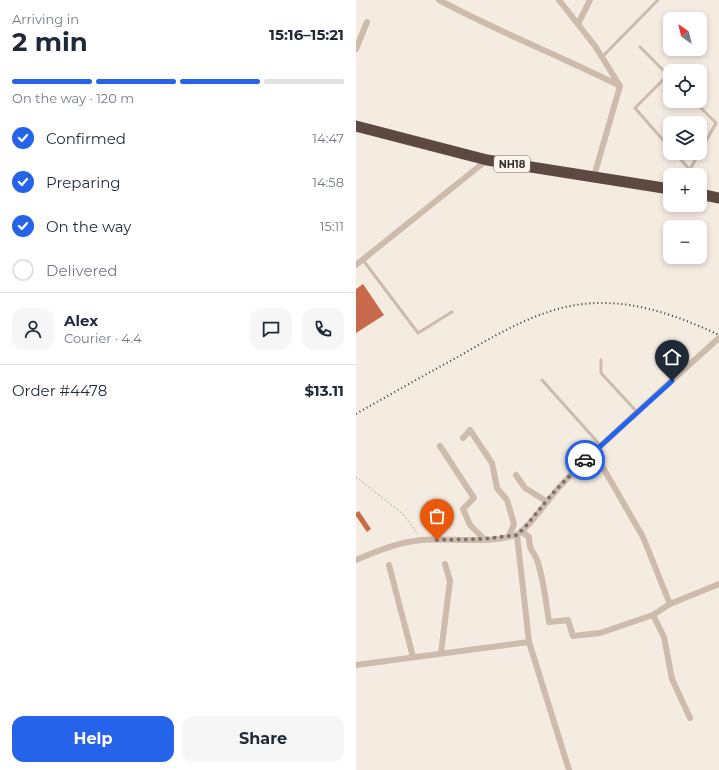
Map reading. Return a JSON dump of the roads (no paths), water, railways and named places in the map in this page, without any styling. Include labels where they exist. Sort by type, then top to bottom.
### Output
[{"type":"highway","name":"NH18","points":[[356,126],[487,160],[663,188]]},
{"type":"highway","points":[[707,195],[719,198]]},
{"type":"street","points":[[439,0],[507,35],[562,58],[620,86]]},
{"type":"street","points":[[559,0],[602,57],[620,86],[594,176]]},
{"type":"street","points":[[578,24],[590,0]]},
{"type":"street","points":[[356,49],[367,22]]},
{"type":"street","points":[[356,265],[487,160]]},
{"type":"street","points":[[356,560],[398,544],[421,540],[484,539],[509,536],[519,533],[546,501],[594,452],[719,338]]},
{"type":"street","points":[[463,438],[470,430],[492,464],[497,488],[507,500],[514,524],[509,536]]},
{"type":"street","points":[[440,446],[474,498],[463,509],[470,525],[484,539]]},
{"type":"street","points":[[594,452],[643,537],[670,604]]},
{"type":"street","points":[[516,475],[525,488],[546,501]]},
{"type":"street","points":[[519,533],[529,537],[529,548],[537,560],[544,586],[549,622],[568,620],[573,636],[600,632],[653,615],[670,604],[719,584]]},
{"type":"street","points":[[519,533],[529,642],[569,770]]},
{"type":"street","points":[[441,653],[450,580],[446,564]]},
{"type":"street","points":[[389,565],[413,657]]},
{"type":"street","points":[[653,615],[664,637],[672,679],[690,718]]},
{"type":"street","points":[[356,665],[529,642]]},
{"type":"lane","points":[[602,57],[658,0]]},
{"type":"lane","points":[[640,47],[663,70]]},
{"type":"lane","points":[[663,82],[635,108],[663,140]]},
{"type":"lane","points":[[701,108],[716,123],[707,139]]},
{"type":"lane","points":[[681,160],[688,168]]},
{"type":"lane","points":[[364,260],[418,333],[452,312]]},
{"type":"lane","points":[[601,360],[601,373],[638,413]]},
{"type":"lane","points":[[542,380],[601,446]]},
{"type":"railway","points":[[356,414],[489,339],[544,313],[563,308],[583,304],[603,303],[633,306],[677,317],[719,335]]}]
